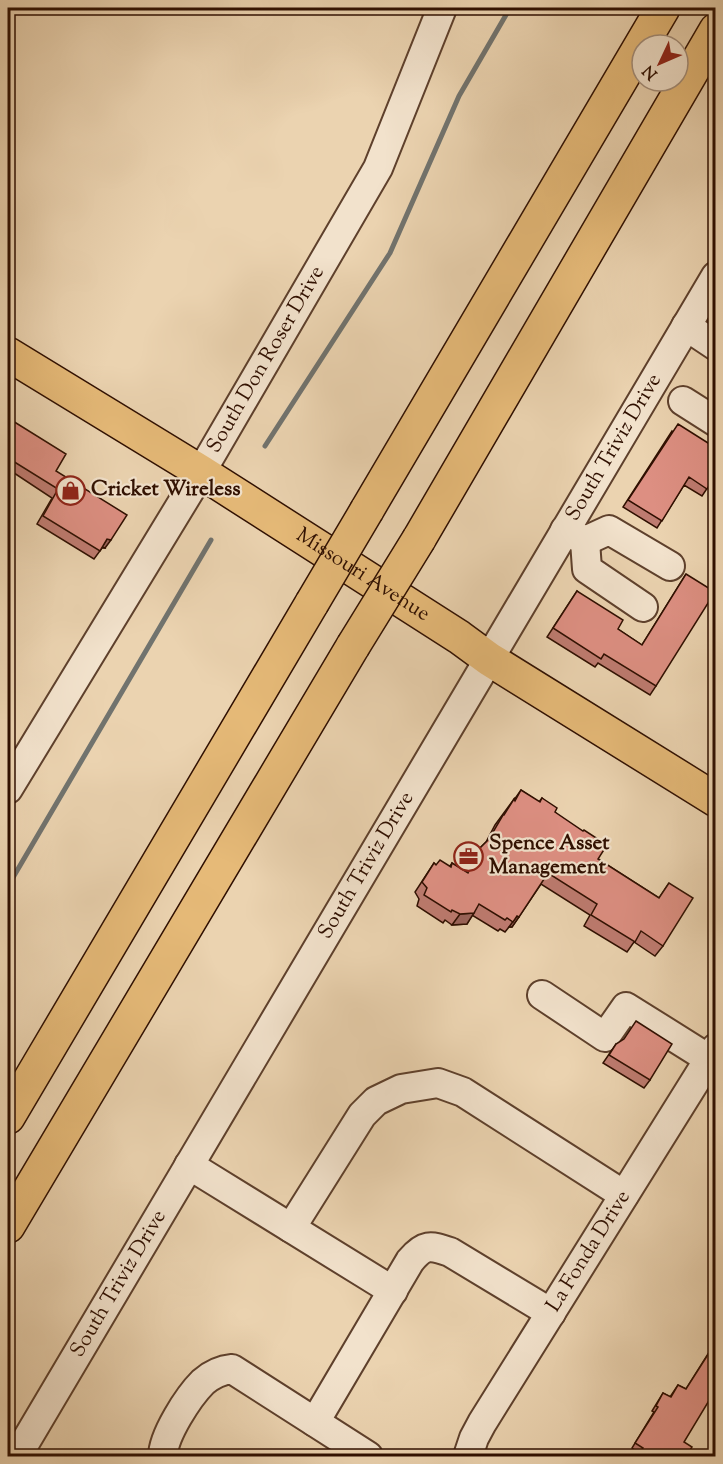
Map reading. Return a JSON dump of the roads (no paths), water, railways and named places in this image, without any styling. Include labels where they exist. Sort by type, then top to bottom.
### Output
[{"type":"main road","points":[[8,1117],[663,8]]},
{"type":"main road","points":[[8,1226],[419,539],[716,30]]},
{"type":"main road","name":"Missouri Avenue","points":[[8,354],[201,472],[459,637],[489,659],[716,800]]},
{"type":"street","name":"South Don Roser Drive","points":[[8,789],[201,472],[378,168],[442,8]]},
{"type":"street","name":"South Triviz Drive","points":[[17,1456],[489,659],[575,536],[686,326],[716,276]]},
{"type":"street","points":[[686,326],[716,346]]},
{"type":"street","points":[[683,401],[716,422]]},
{"type":"street","points":[[644,607],[586,569],[575,536],[609,530],[670,566]]},
{"type":"street","points":[[542,995],[605,1037],[626,1007],[712,1054]]},
{"type":"street","name":"La Fonda Drive","points":[[468,1456],[474,1438],[712,1054]]},
{"type":"street","points":[[291,1228],[367,1109],[376,1101],[401,1089],[438,1083],[463,1092],[624,1195]]},
{"type":"street","points":[[189,1165],[393,1291]]},
{"type":"street","points":[[315,1422],[410,1261],[418,1252],[430,1247],[450,1252],[551,1312]]},
{"type":"street","points":[[164,1456],[164,1445],[182,1408],[203,1382],[215,1374],[232,1369],[368,1456]]},
{"type":"waterway","points":[[265,446],[390,253],[459,96],[510,8]]},
{"type":"waterway","points":[[8,886],[211,540]]},
{"type":"place","name":"Cricket Wireless","points":[[70,490]]},
{"type":"place","name":"Spence Asset Management","points":[[468,856]]}]
